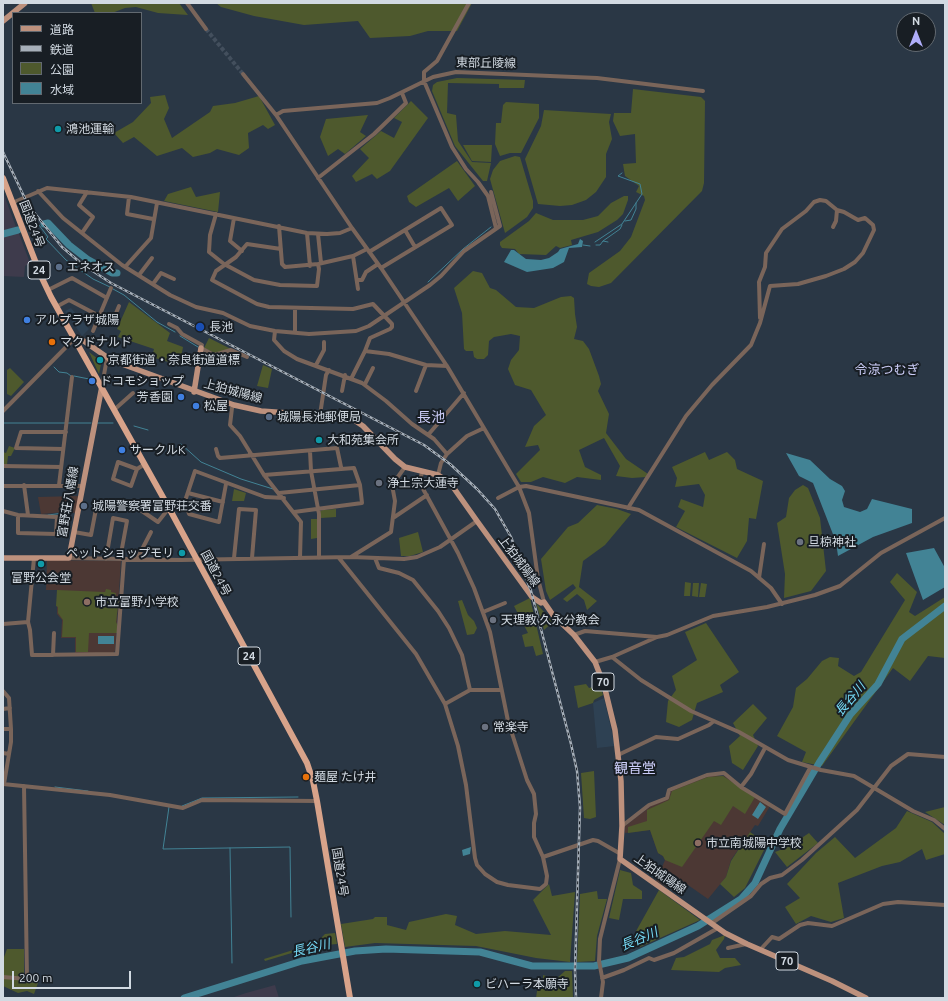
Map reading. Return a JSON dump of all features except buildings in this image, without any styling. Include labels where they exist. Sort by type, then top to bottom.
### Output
[{"type":"highway","name":"国道24号","points":[[3,178],[56,307],[75,338],[145,464],[307,763],[313,781],[317,801],[350,998]]},
{"type":"main road","points":[[14,12],[26,3]]},
{"type":"main road","points":[[3,21],[12,14]]},
{"type":"main road","name":"上狛城陽線","points":[[75,338],[81,339],[107,358],[194,392],[234,405],[261,411],[345,417],[354,420],[363,426],[395,460],[405,468],[438,475],[446,480],[453,486],[477,522],[532,597],[541,603],[544,602],[557,620],[574,635],[595,662],[610,709],[618,755],[622,826],[619,856],[718,928],[747,944],[832,981],[866,998]]},
{"type":"main road","points":[[194,392],[201,348]]},
{"type":"main road","name":"富野荘八幡線","points":[[69,558],[102,386]]},
{"type":"main road","points":[[3,558],[69,558]]},
{"type":"street","points":[[187,3],[206,28]]},
{"type":"street","points":[[469,3],[437,61],[424,72],[424,81],[452,147],[466,169],[488,196],[496,228]]},
{"type":"street","name":"東部丘陵線","points":[[276,115],[283,111],[371,104],[390,98],[424,81],[456,72],[538,74],[597,78],[703,91]]},
{"type":"street","points":[[243,74],[276,115],[352,228],[404,301],[464,393],[519,488],[529,513],[538,579],[544,602]]},
{"type":"street","points":[[318,178],[374,134],[406,103],[402,92]]},
{"type":"street","points":[[12,203],[46,188],[129,197],[280,226],[307,233],[340,233],[352,228]]},
{"type":"street","points":[[38,192],[54,210],[125,267],[170,295],[196,307],[223,313],[250,326],[275,331],[319,334],[356,331],[369,326],[386,316],[404,301],[435,280],[464,251],[500,226],[491,192]]},
{"type":"street","points":[[82,233],[93,217],[79,205],[87,192]]},
{"type":"street","points":[[129,197],[127,214],[153,219]]},
{"type":"street","points":[[628,508],[640,491],[674,432],[712,385],[751,344],[760,323],[770,286],[798,284],[844,269],[855,262],[863,253],[874,230],[873,225],[864,218],[858,220],[844,212],[837,210],[826,201],[820,200],[814,202],[806,211],[782,229],[766,253],[765,267],[759,282],[760,323]]},
{"type":"street","points":[[125,267],[150,238],[157,202]]},
{"type":"street","points":[[280,226],[282,264],[285,267],[310,266],[368,251],[441,208],[452,225],[415,247],[366,272],[362,280],[357,280]]},
{"type":"street","points":[[833,227],[836,221],[837,210]]},
{"type":"street","points":[[216,214],[210,235],[209,252],[224,264],[254,280],[268,284],[317,286],[320,264],[318,234]]},
{"type":"street","points":[[234,218],[230,241],[242,251]]},
{"type":"street","points":[[405,230],[415,247]]},
{"type":"street","points":[[307,233],[310,266]]},
{"type":"street","points":[[281,249],[247,244],[242,251],[216,271],[212,280],[257,304],[269,307],[353,309],[373,304],[386,316],[392,324],[392,327],[370,338],[352,377]]},
{"type":"street","points":[[353,256],[358,289]]},
{"type":"street","points":[[139,275],[152,258]]},
{"type":"street","points":[[153,284],[161,273],[174,279]]},
{"type":"street","points":[[48,290],[72,278],[107,298]]},
{"type":"street","points":[[93,331],[111,288]]},
{"type":"street","points":[[56,307],[69,300],[107,320],[114,318],[119,306]]},
{"type":"street","points":[[295,333],[296,308]]},
{"type":"street","points":[[169,324],[177,328],[182,334],[202,345],[201,348],[214,354],[231,350],[247,358]]},
{"type":"street","points":[[275,331],[274,340],[284,351],[297,359],[352,377],[365,384],[412,424],[428,435],[447,454]]},
{"type":"street","points":[[3,411],[75,338]]},
{"type":"street","points":[[316,365],[324,350],[324,342]]},
{"type":"street","points":[[365,351],[389,354],[426,365],[447,366]]},
{"type":"street","points":[[102,386],[107,358]]},
{"type":"street","points":[[416,391],[426,365]]},
{"type":"street","points":[[365,384],[372,368]]},
{"type":"street","points":[[320,415],[326,375],[329,370]]},
{"type":"street","points":[[342,391],[345,375]]},
{"type":"street","points":[[59,485],[72,377]]},
{"type":"street","points":[[114,409],[132,393]]},
{"type":"street","points":[[428,435],[464,393]]},
{"type":"street","points":[[234,405],[232,408],[230,425],[252,455],[264,475],[284,498],[301,522],[300,558]]},
{"type":"street","points":[[438,475],[439,468],[447,454],[467,436],[484,428]]},
{"type":"street","points":[[63,449],[16,448],[21,432],[66,432]]},
{"type":"street","points":[[216,449],[220,458],[337,448],[341,467]]},
{"type":"street","points":[[310,451],[311,470],[320,521],[319,558]]},
{"type":"street","points":[[137,469],[118,462],[113,479],[131,486],[137,469],[145,464]]},
{"type":"street","points":[[3,466],[61,467]]},
{"type":"street","points":[[264,475],[341,467],[354,468],[360,485],[362,503],[294,512]]},
{"type":"street","points":[[351,557],[389,534],[395,501],[392,485],[405,468]]},
{"type":"street","points":[[226,484],[219,522],[189,514],[185,501],[195,472],[265,497],[284,498]]},
{"type":"street","points":[[338,558],[411,648],[438,689],[445,704],[458,746],[466,785],[477,865],[485,874],[497,882],[524,888],[540,889],[546,884],[547,876],[543,857],[534,837],[534,823],[536,814],[534,794],[527,780],[508,721],[495,652],[474,588],[420,481],[422,472]]},
{"type":"street","points":[[24,485],[28,515]]},
{"type":"street","points":[[279,493],[360,485]]},
{"type":"street","points":[[3,486],[83,486]]},
{"type":"street","points":[[498,498],[526,486],[628,508],[654,517],[751,571],[771,588],[782,604]]},
{"type":"street","points":[[188,493],[223,502]]},
{"type":"street","points":[[393,518],[427,495]]},
{"type":"street","points":[[74,532],[91,535],[96,509],[100,507]]},
{"type":"street","points":[[139,509],[158,522],[169,508]]},
{"type":"street","points":[[234,558],[240,509],[256,510],[252,558]]},
{"type":"street","points":[[3,510],[18,515],[58,517],[56,534],[18,533],[18,515]]},
{"type":"street","points":[[34,558],[28,622],[32,655],[116,654],[122,559],[127,521],[113,518],[106,559]]},
{"type":"street","points":[[595,662],[612,657],[656,637],[667,635],[713,616],[782,604],[840,586],[881,553],[945,518]]},
{"type":"street","points":[[69,558],[137,559],[351,557],[404,559],[417,557],[451,540],[477,522]]},
{"type":"street","points":[[137,559],[151,532]]},
{"type":"street","points":[[759,578],[764,544]]},
{"type":"street","points":[[375,558],[379,568],[399,573],[413,580],[438,611],[449,628],[462,655],[470,690]]},
{"type":"street","points":[[483,612],[505,603]]},
{"type":"street","points":[[3,624],[28,622]]},
{"type":"street","points":[[574,635],[585,631],[656,637]]},
{"type":"street","points":[[53,655],[54,633]]},
{"type":"street","points":[[612,657],[641,680],[691,711],[761,743],[765,748],[788,760],[810,768],[854,776],[914,811],[934,820],[945,829]]},
{"type":"street","points":[[445,704],[470,690],[501,690]]},
{"type":"street","points":[[3,691],[9,698],[11,729],[4,784],[110,795],[183,808],[202,800],[317,801]]},
{"type":"street","points":[[3,709],[10,708]]},
{"type":"street","points":[[618,755],[656,737],[678,739],[709,725],[714,721]]},
{"type":"street","points":[[3,729],[11,729]]},
{"type":"street","points":[[741,787],[751,774],[765,748]]},
{"type":"street","points":[[3,754],[9,754]]},
{"type":"street","points":[[711,923],[751,896],[761,884],[790,870],[857,810],[891,766],[908,754],[945,757]]},
{"type":"street","points":[[622,826],[649,805],[667,798],[669,790],[707,775],[724,773],[741,787],[785,814],[810,768]]},
{"type":"street","points":[[3,977],[27,979],[24,786]]},
{"type":"street","points":[[543,857],[593,840],[598,841],[619,856],[602,933],[599,961],[603,992],[601,998]]},
{"type":"street","points":[[760,950],[772,938],[779,939],[800,925],[808,923],[832,926],[884,904],[898,902],[945,905]]},
{"type":"street","points":[[602,978],[624,970],[649,958],[654,960],[674,953],[718,928]]},
{"type":"street","points":[[728,948],[747,944]]},
{"type":"shaded area","points":[[3,192],[16,227],[3,231]]},
{"type":"shaded area","points":[[18,231],[30,263],[25,266],[24,277],[3,276],[3,235]]},
{"type":"shaded area","points":[[71,308],[89,329],[82,336],[65,311]]},
{"type":"shaded area","points":[[79,496],[76,513],[65,512],[41,514],[38,497]]},
{"type":"shaded area","name":"市立富野小学校","points":[[47,560],[121,561],[115,651],[113,653],[75,653],[75,638],[61,638],[62,620],[57,614],[57,590],[46,590]]},
{"type":"shaded area","points":[[604,698],[615,746],[597,748],[593,703]]},
{"type":"shaded area","name":"市立南城陽中学校","points":[[708,776],[724,776],[770,806],[758,826],[755,825],[731,860],[726,877],[708,899],[678,878],[670,889],[656,881],[665,860],[663,856],[658,853],[650,830],[625,833],[625,826],[651,806],[668,799],[671,790]]},
{"type":"shaded area","points":[[275,985],[279,998],[231,998],[246,993]]},
{"type":"green space","points":[[91,3],[179,3],[188,15],[158,13],[136,7],[125,8],[115,12],[95,12]]},
{"type":"green space","points":[[216,3],[472,3],[457,31],[428,31],[410,36],[370,38],[358,21],[304,25],[254,16],[221,7]]},
{"type":"green space","points":[[457,78],[525,80],[524,88],[499,88],[499,84],[448,83],[447,113],[456,115],[458,141],[472,162],[491,163],[487,181],[483,181],[455,146],[432,91],[433,85],[437,82]]},
{"type":"green space","points":[[633,89],[701,97],[705,101],[704,183],[702,191],[611,283],[599,287],[591,286],[587,284],[589,273],[620,251],[631,237],[645,200],[644,196],[636,192],[639,186],[625,176],[623,164],[636,163],[635,134],[620,136],[613,121],[614,113],[631,113]]},
{"type":"green space","points":[[165,95],[169,108],[164,119],[172,138],[210,112],[213,106],[235,103],[259,96],[275,125],[268,129],[263,125],[248,133],[249,148],[239,155],[217,149],[210,153],[193,157],[182,148],[157,156],[134,137],[123,143],[114,133],[133,122],[151,103],[150,97]]},
{"type":"green space","points":[[411,101],[428,118],[390,171],[377,179],[372,174],[356,182],[352,176],[369,158],[360,149],[381,131],[394,138],[402,122],[394,118]]},
{"type":"green space","points":[[506,102],[539,104],[539,118],[521,153],[510,153],[500,156],[495,144],[496,123],[501,123],[503,105]]},
{"type":"green space","points":[[544,110],[611,114],[609,122],[612,139],[606,154],[606,177],[596,192],[586,200],[572,205],[560,206],[538,204],[525,159],[541,126]]},
{"type":"green space","points":[[368,115],[360,132],[366,136],[345,154],[338,149],[328,156],[320,137],[326,119]]},
{"type":"green space","points":[[463,145],[492,145],[491,162],[472,161]]},
{"type":"green space","points":[[515,156],[520,157],[533,201],[533,208],[527,217],[505,233],[490,179],[493,170],[500,161]]},
{"type":"green space","points":[[457,161],[475,186],[458,201],[449,188],[416,207],[409,202],[407,196]]},
{"type":"green space","points":[[191,187],[196,197],[220,192],[218,212],[164,201],[168,194]]},
{"type":"green space","points":[[624,196],[628,196],[628,200],[623,214],[617,220],[598,232],[571,240],[572,245],[560,248],[556,246],[546,255],[519,254],[515,249],[502,248],[500,245],[500,242],[529,221],[536,213],[553,220],[583,220],[598,216],[611,203]]},
{"type":"green space","points":[[473,271],[482,273],[490,288],[496,290],[516,307],[534,308],[561,297],[571,296],[574,298],[577,327],[574,339],[583,341],[589,349],[599,376],[601,384],[598,391],[609,414],[606,433],[626,459],[648,474],[646,477],[632,478],[616,476],[620,466],[604,438],[579,450],[585,467],[601,475],[601,480],[577,477],[565,483],[543,477],[531,482],[521,482],[516,474],[540,450],[538,445],[525,447],[534,426],[546,415],[531,390],[515,385],[508,369],[511,360],[519,350],[520,336],[511,334],[494,337],[489,341],[488,355],[484,359],[477,359],[474,357],[473,351],[466,351],[464,349],[462,313],[454,288]]},
{"type":"green space","points":[[129,302],[170,333],[167,341],[183,347],[181,358],[177,358],[175,364],[152,357],[154,349],[118,337],[121,331],[117,329]]},
{"type":"green space","points":[[209,338],[231,349],[215,353],[204,348]]},
{"type":"green space","points":[[89,352],[98,359],[101,364],[99,374]]},
{"type":"green space","points":[[263,365],[272,369],[268,388],[257,386]]},
{"type":"green space","points":[[10,368],[24,382],[11,396],[7,394],[7,370]]},
{"type":"green space","points":[[9,446],[15,448],[11,456],[8,456],[7,465],[3,465],[3,452],[6,453]]},
{"type":"green space","points":[[705,452],[709,460],[727,452],[735,460],[737,469],[763,481],[756,519],[749,518],[747,541],[737,558],[676,527],[685,511],[678,507],[681,499],[703,507],[705,495],[699,484],[675,487],[677,478],[672,467]]},
{"type":"green space","points":[[803,485],[808,488],[820,518],[826,571],[811,591],[784,598],[785,574],[777,523],[786,517],[789,498],[795,490]]},
{"type":"green space","points":[[234,489],[246,493],[244,501],[232,501]]},
{"type":"green space","points":[[597,505],[617,509],[631,514],[605,545],[583,561],[579,587],[597,601],[587,610],[584,600],[577,594],[567,602],[563,599],[576,588],[573,584],[550,600],[546,591],[541,559],[568,527],[578,523]]},
{"type":"green space","points":[[336,509],[336,517],[321,518],[320,511]]},
{"type":"green space","points":[[311,519],[317,519],[317,538],[311,539]]},
{"type":"green space","points":[[418,532],[423,552],[410,556],[401,556],[399,538]]},
{"type":"green space","points":[[897,573],[917,592],[909,612],[915,616],[945,597],[945,658],[928,656],[910,681],[893,668],[822,766],[802,762],[806,752],[777,736],[793,707],[796,688],[807,679],[822,661],[830,657],[839,658],[838,666],[854,676],[861,672],[905,600],[890,582]]},
{"type":"green space","points":[[685,582],[691,583],[690,596],[684,596]]},
{"type":"green space","points":[[693,583],[699,583],[698,597],[692,596]]},
{"type":"green space","points":[[701,583],[707,584],[705,597],[699,597]]},
{"type":"green space","points":[[106,589],[116,593],[115,597],[119,598],[116,622],[118,626],[117,633],[89,633],[88,652],[76,652],[76,637],[62,637],[63,620],[58,613],[58,607],[56,606],[57,590],[105,592]]},
{"type":"green space","points":[[530,598],[543,654],[536,656],[533,646],[525,647],[522,635],[528,633],[514,606]]},
{"type":"green space","points":[[462,600],[468,615],[474,621],[477,628],[474,634],[467,635],[458,601]]},
{"type":"green space","points":[[536,603],[553,622],[544,630]]},
{"type":"green space","points":[[706,623],[739,672],[720,685],[723,692],[697,703],[692,720],[679,727],[666,722],[668,701],[676,690],[672,676],[697,660],[685,632]]},
{"type":"green space","points":[[586,684],[589,688],[600,685],[603,695],[594,700],[593,703],[578,708],[574,686]]},
{"type":"green space","points":[[753,704],[767,718],[753,735],[758,746],[743,770],[732,763],[729,746],[740,736],[733,723]]},
{"type":"green space","points":[[594,771],[596,817],[590,819],[584,818],[581,773]]},
{"type":"green space","points":[[723,776],[755,797],[745,814],[733,806],[721,825],[714,821],[682,867],[665,860],[663,856],[658,853],[650,830],[628,833],[628,827],[647,821],[647,810],[669,800],[672,791],[708,777]]},
{"type":"green space","points":[[945,807],[945,825],[925,812]]},
{"type":"green space","points":[[907,811],[932,822],[945,834],[945,854],[926,860],[922,849],[900,862],[882,866],[838,883],[844,918],[831,922],[811,916],[796,924],[785,907],[800,898],[787,884],[816,853],[835,837],[855,858],[896,828]]},
{"type":"green space","points":[[750,832],[767,844],[745,888],[734,897],[720,884],[726,877],[731,861]]},
{"type":"green space","points":[[809,833],[818,843],[787,867],[775,852],[788,847]]},
{"type":"green space","points":[[620,870],[631,873],[633,885],[642,891],[642,899],[623,899],[619,920],[609,918]]},
{"type":"green space","points":[[549,884],[552,896],[575,892],[570,962],[536,958],[476,946],[375,943],[345,947],[341,924],[373,919],[375,917],[387,917],[387,925],[406,930],[409,922],[446,914],[457,916],[455,925],[476,934],[505,931],[551,935],[533,900]]},
{"type":"green space","points":[[659,890],[700,920],[640,947],[635,945],[635,933]]},
{"type":"green space","points":[[597,891],[598,899],[607,899],[597,936],[595,961],[577,962],[580,894]]},
{"type":"green space","points":[[335,933],[337,944],[315,946],[265,961],[264,959],[316,943],[325,934]]},
{"type":"green space","points":[[725,935],[724,939],[716,950],[720,958],[735,958],[741,965],[725,968],[719,972],[671,970],[676,958],[684,957],[710,944],[712,940]]},
{"type":"green space","points":[[7,949],[24,949],[24,974],[26,982],[38,983],[34,994],[27,991],[18,993],[3,986],[3,960]]},
{"type":"green space","points":[[565,971],[572,971],[573,998],[536,998],[538,984],[557,987],[543,979],[543,975],[556,979]]},
{"type":"water","points":[[580,239],[583,241],[582,247],[569,248],[564,262],[553,268],[527,272],[504,262],[511,250],[514,250],[526,259],[541,260],[549,258],[560,249],[578,244]]},
{"type":"water","points":[[786,453],[810,460],[830,479],[842,486],[845,491],[842,500],[844,507],[860,512],[867,509],[872,499],[912,509],[912,523],[873,537],[838,556],[836,542],[813,483],[799,476]]},
{"type":"water","points":[[934,548],[945,568],[945,587],[923,600],[906,553]]},
{"type":"water","points":[[98,636],[114,636],[114,644],[98,644]]},
{"type":"water","points":[[760,802],[766,807],[758,819],[752,815]]},
{"type":"water","points":[[471,847],[470,854],[463,856],[462,850]]},
{"type":"waterway","points":[[595,242],[622,224],[642,194],[640,184],[618,176],[622,173]]},
{"type":"waterway","points":[[625,221],[631,220],[636,209],[636,203]]},
{"type":"waterway","points":[[44,224],[48,223],[69,245],[87,259],[112,273],[117,273]]},
{"type":"waterway","points":[[39,225],[48,237],[46,239],[66,260],[93,279],[110,287]]},
{"type":"waterway","points":[[603,241],[620,229],[622,225]]},
{"type":"waterway","points":[[428,282],[463,249],[491,227]]},
{"type":"waterway","points":[[3,234],[18,230]]},
{"type":"waterway","points":[[596,245],[600,245],[603,241],[608,242]]},
{"type":"waterway","points":[[583,245],[590,246]]},
{"type":"waterway","points":[[113,289],[124,295],[157,322],[175,332]]},
{"type":"waterway","points":[[180,336],[198,347]]},
{"type":"waterway","points":[[54,367],[59,372],[67,373],[71,376]]},
{"type":"waterway","points":[[74,376],[89,379]]},
{"type":"waterway","points":[[3,423],[65,423]]},
{"type":"waterway","points":[[68,423],[91,423]]},
{"type":"waterway","points":[[97,423],[113,423]]},
{"type":"waterway","points":[[134,426],[148,430]]},
{"type":"waterway","points":[[181,444],[201,462],[241,479],[273,489]]},
{"type":"waterway","points":[[48,515],[64,513],[67,515]]},
{"type":"waterway","name":"長谷川","points":[[184,998],[302,961],[355,951],[386,949],[480,952],[532,966],[594,966],[628,958],[698,926],[741,899],[755,883],[780,829],[819,763],[850,715],[878,684],[902,639],[945,606]]},
{"type":"waterway","points":[[55,787],[88,791]]},
{"type":"waterway","points":[[182,806],[202,798],[298,797]]},
{"type":"waterway","points":[[169,807],[163,849],[290,847],[291,917]]},
{"type":"waterway","points":[[230,848],[232,963]]},
{"type":"tunnel","points":[[206,29],[243,74]]},
{"type":"railway","points":[[3,152],[28,205],[62,247],[82,264],[111,283],[424,445],[450,464],[477,489],[495,509],[511,537],[531,591],[577,771],[580,807],[575,970],[576,998]]},
{"type":"place","name":"鴻池運輸","points":[[58,129]]},
{"type":"place","name":"エネオス","points":[[59,267]]},
{"type":"place","name":"アルプラザ城陽","points":[[27,320]]},
{"type":"place","name":"長池","points":[[200,327]]},
{"type":"place","name":"マクドナルド","points":[[52,342]]},
{"type":"place","name":"京都街道・奈良街道道標","points":[[100,360]]},
{"type":"place","name":"ドコモショップ","points":[[92,381]]},
{"type":"place","name":"芳香園","points":[[181,397]]},
{"type":"place","name":"松屋","points":[[196,406]]},
{"type":"place","name":"城陽長池郵便局","points":[[269,417]]},
{"type":"place","name":"大和苑集会所","points":[[319,440]]},
{"type":"place","name":"サークルK","points":[[122,450]]},
{"type":"place","name":"浄土宗大蓮寺","points":[[379,483]]},
{"type":"place","name":"城陽警察署富野荘交番","points":[[84,506]]},
{"type":"place","name":"旦椋神社","points":[[800,542]]},
{"type":"place","name":"ペットショップモリ","points":[[182,553]]},
{"type":"place","name":"富野公会堂","points":[[41,564]]},
{"type":"place","name":"市立富野小学校","points":[[87,602]]},
{"type":"place","name":"天理教 久永分教会","points":[[493,620]]},
{"type":"place","name":"常楽寺","points":[[485,727]]},
{"type":"place","name":"麺屋 たけ井","points":[[306,777]]},
{"type":"place","name":"市立南城陽中学校","points":[[698,843]]},
{"type":"place","name":"ビハーラ本願寺","points":[[477,984]]},
{"type":"district","name":"令涼つむぎ","points":[[887,370]]},
{"type":"district","name":"長池","points":[[431,417]]},
{"type":"district","name":"観音堂","points":[[635,768]]}]
